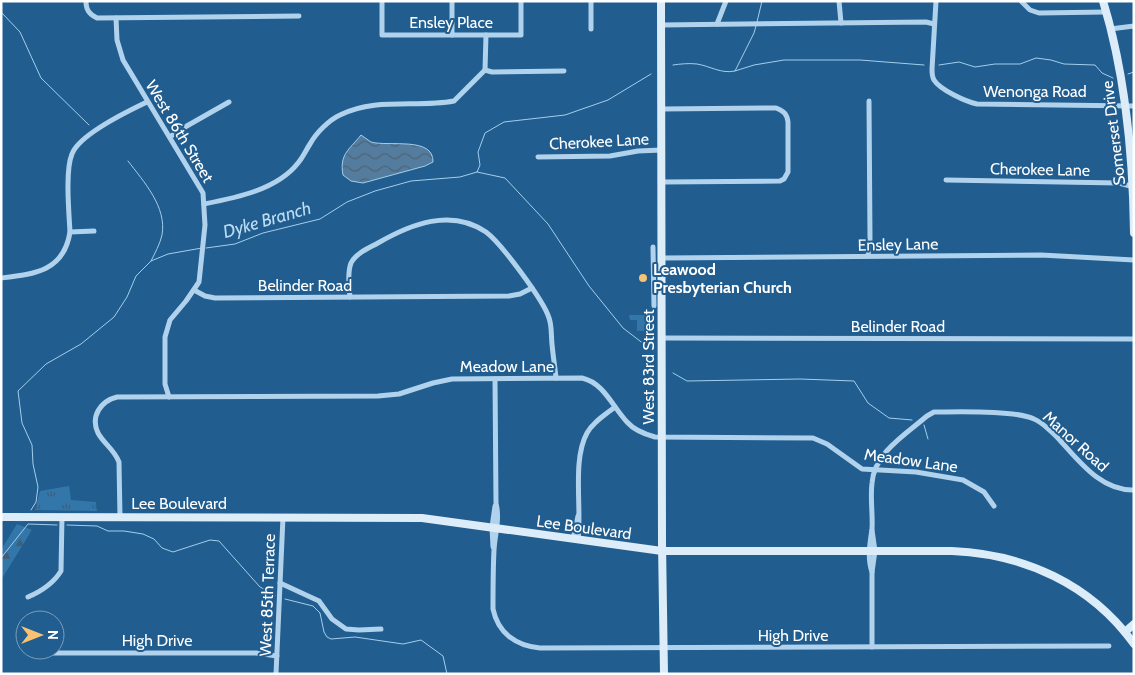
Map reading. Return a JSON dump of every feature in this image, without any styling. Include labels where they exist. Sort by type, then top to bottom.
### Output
[{"type":"street","points":[[86,1],[87,10],[91,15],[98,18],[299,16]]},
{"type":"street","name":"Ensley Place","points":[[382,1],[382,36],[521,35],[521,1]]},
{"type":"street","points":[[452,1],[452,35]]},
{"type":"street","points":[[590,1],[591,28]]},
{"type":"street","name":"West 83rd Street","points":[[661,1],[664,674]]},
{"type":"street","points":[[717,24],[726,1]]},
{"type":"street","points":[[840,1],[841,23]]},
{"type":"street","points":[[661,25],[926,22],[934,24],[936,1]]},
{"type":"street","points":[[1021,1],[1030,10],[1039,13],[1106,12]]},
{"type":"street","name":"Somerset Drive","points":[[1103,1],[1130,106],[1134,233]]},
{"type":"street","name":"West 86th Street","points":[[116,18],[118,40],[123,60],[203,193],[204,235],[202,261],[198,282],[194,290]]},
{"type":"street","name":"Wenonga Road","points":[[934,24],[932,69],[934,80],[938,85],[971,103],[1130,106]]},
{"type":"street","points":[[1110,29],[1134,26]]},
{"type":"street","points":[[204,204],[240,197],[280,178],[298,164],[316,135],[339,115],[374,105],[454,101],[485,70],[486,35]]},
{"type":"street","points":[[485,70],[492,72],[564,72]]},
{"type":"street","points":[[868,256],[870,239],[869,101]]},
{"type":"street","points":[[1,278],[41,272],[61,256],[66,249],[70,232],[69,163],[74,148],[84,138],[130,110],[148,102]]},
{"type":"street","points":[[170,137],[229,102]]},
{"type":"street","points":[[662,109],[776,108],[783,110],[787,115],[788,122],[788,172],[780,181],[662,182]]},
{"type":"street","name":"Cherokee Lane","points":[[538,157],[610,156],[638,151],[662,150]]},
{"type":"street","name":"Cherokee Lane","points":[[946,180],[1124,183],[1134,187]]},
{"type":"street","points":[[350,297],[350,268],[355,257],[402,230],[421,223],[440,220],[463,222],[476,226],[499,245],[543,304],[550,321],[556,378]]},
{"type":"street","points":[[70,232],[94,231]]},
{"type":"street","points":[[653,247],[654,306]]},
{"type":"street","name":"Ensley Lane","points":[[662,258],[1041,255],[1134,260]]},
{"type":"street","name":"Belinder Road","points":[[194,290],[205,296],[215,298],[508,296],[520,294],[532,288]]},
{"type":"street","points":[[169,397],[165,384],[166,328],[174,314],[186,302],[194,290]]},
{"type":"street","name":"Belinder Road","points":[[662,338],[1134,339]]},
{"type":"street","name":"Meadow Lane","points":[[120,517],[119,462],[112,448],[98,433],[95,420],[97,413],[105,402],[117,397],[388,396],[446,379],[582,378],[591,380],[603,391],[633,428],[648,435],[662,438],[813,438],[827,444],[862,469],[916,472],[963,480],[984,492],[994,506]]},
{"type":"street","points":[[494,527],[496,503],[495,379]]},
{"type":"street","points":[[576,539],[583,441],[593,426],[615,407]]},
{"type":"street","name":"Manor Road","points":[[874,470],[882,456],[934,412],[1015,414],[1031,417],[1041,423],[1103,483],[1119,490],[1134,490]]},
{"type":"street","points":[[872,647],[872,484],[874,470]]},
{"type":"street","name":"Lee Boulevard","points":[[1,517],[283,516],[422,518],[662,551],[967,551],[986,553],[1019,561],[1067,583],[1088,598],[1125,632],[1134,644]]},
{"type":"street","name":"West 85th Terrace","points":[[276,674],[283,516]]},
{"type":"street","points":[[28,597],[45,588],[61,571],[62,517]]},
{"type":"street","name":"High Drive","points":[[494,527],[494,613],[506,635],[515,642],[530,648],[1109,646]]},
{"type":"street","points":[[280,583],[319,601],[332,619],[346,629],[381,628]]},
{"type":"street","points":[[1125,632],[1134,624]]},
{"type":"street","name":"High Drive","points":[[65,653],[256,652],[277,656]]},
{"type":"green space","points":[[629,315],[646,315],[646,331],[637,331],[637,320],[630,320]]},
{"type":"green space","points":[[69,486],[71,500],[96,502],[97,511],[35,510],[40,491]]},
{"type":"green space","points":[[17,524],[32,530],[1,580],[1,550]]},
{"type":"water","points":[[361,135],[371,142],[409,144],[426,149],[431,154],[433,162],[425,166],[363,183],[351,181],[343,175],[344,157]]},
{"type":"waterway","points":[[757,22],[762,1]]},
{"type":"waterway","points":[[1,12],[20,32],[41,78],[89,125]]},
{"type":"waterway","points":[[673,65],[697,64],[720,71],[735,71],[756,26]]},
{"type":"waterway","points":[[939,65],[959,62],[975,67],[995,64],[1020,64],[1036,58],[1064,64],[1095,65],[1102,73],[1113,78]]},
{"type":"waterway","points":[[735,71],[754,65],[784,60],[860,60],[924,65]]},
{"type":"waterway","points":[[1128,74],[1134,72]]},
{"type":"waterway","name":"Dyke Branch","points":[[206,248],[235,244],[263,233],[320,219],[347,202],[375,191],[411,181],[460,177],[477,172],[480,165],[478,152],[485,133],[504,122],[565,115],[608,100],[651,74]]},
{"type":"waterway","points":[[128,161],[153,195],[161,215],[162,235],[151,261]]},
{"type":"waterway","points":[[477,172],[505,178],[548,224],[589,286],[623,328],[653,351]]},
{"type":"waterway","name":"Dyke Branch","points":[[31,510],[36,502],[38,487],[33,464],[32,445],[22,423],[18,391],[46,364],[81,344],[114,317],[127,297],[136,276],[151,261],[168,254],[202,248]]},
{"type":"waterway","points":[[673,373],[687,381],[800,379],[854,381],[868,403],[889,418],[912,420]]},
{"type":"waterway","points":[[924,425],[928,439]]},
{"type":"waterway","name":"Dyke Branch","points":[[1,558],[28,524],[57,525]]},
{"type":"waterway","points":[[67,525],[97,526],[108,531],[143,534],[154,539],[162,548],[173,552],[210,540],[219,541],[260,587],[275,595]]},
{"type":"waterway","points":[[285,599],[313,606],[320,613],[324,632],[331,639],[355,637],[403,644],[421,640],[443,656],[447,674]]},
{"type":"place","name":"Leawood Presbyterian Church","points":[[643,278]]}]
